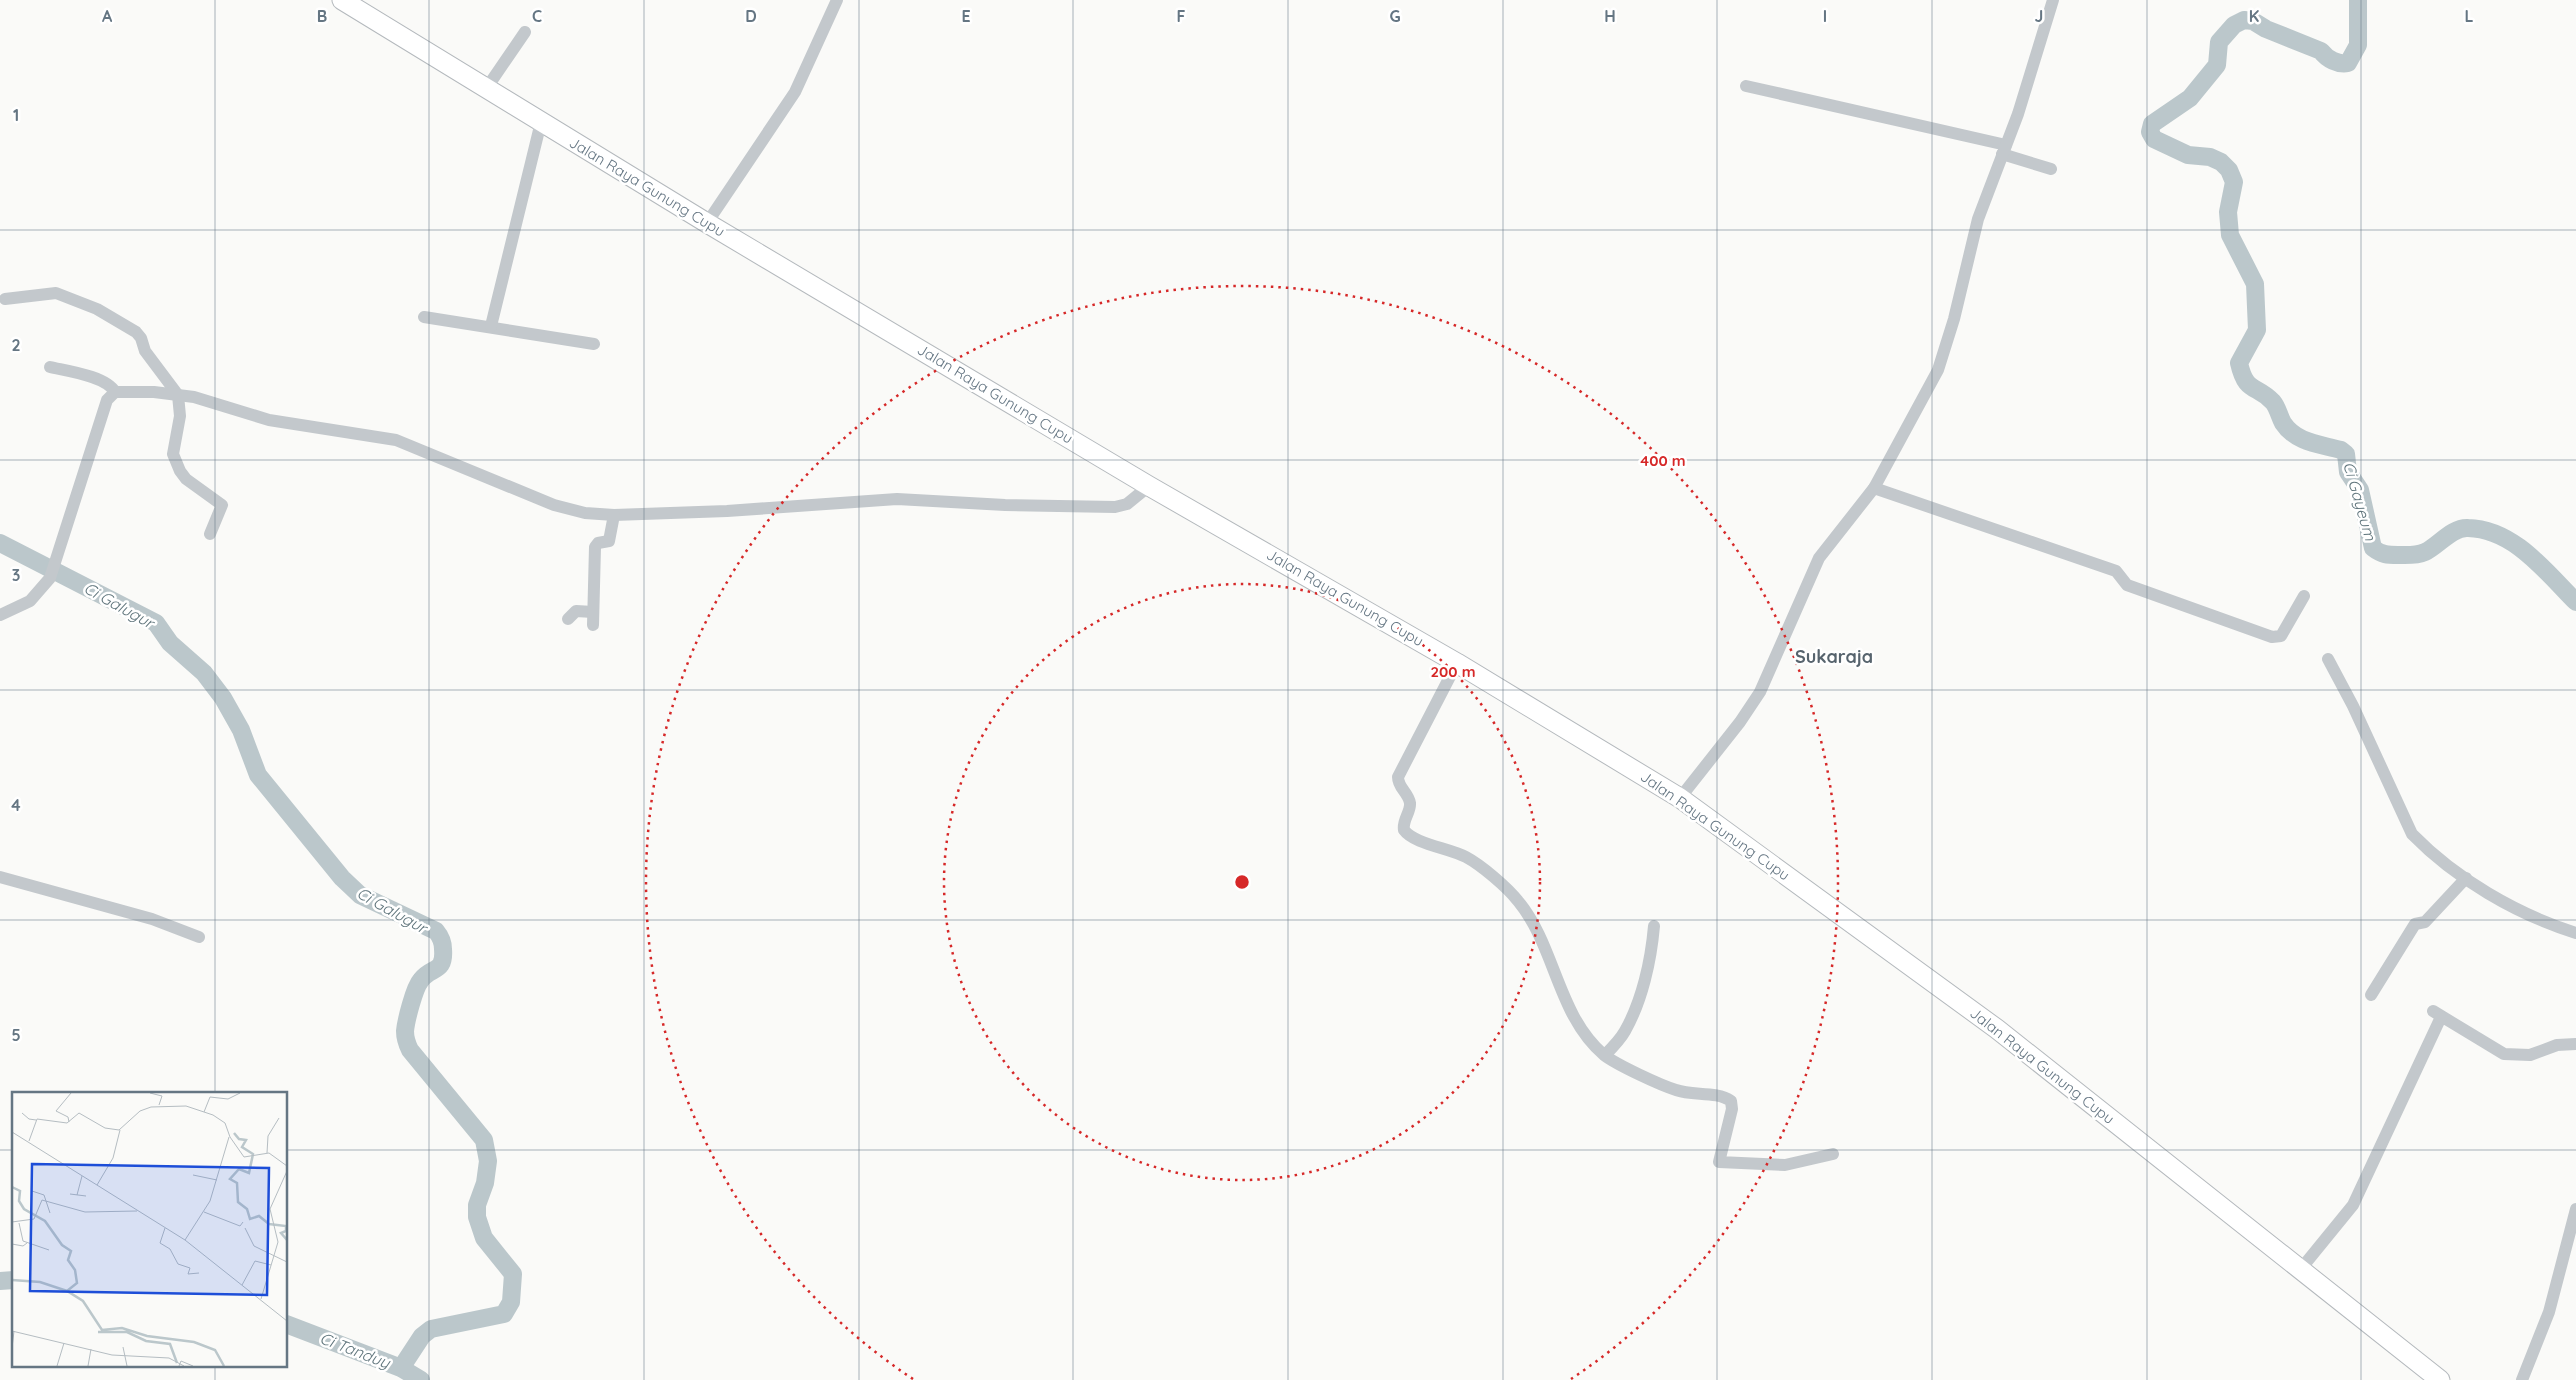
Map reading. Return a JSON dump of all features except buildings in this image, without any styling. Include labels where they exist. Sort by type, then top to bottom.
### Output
[{"type":"highway","name":"Jalan Raya Gunung Cupu","points":[[342,0],[707,223],[1149,486],[1457,663],[1680,798],[1997,1029],[2440,1380]]},
{"type":"street","points":[[707,223],[795,92],[837,0]]},
{"type":"street","points":[[1680,798],[1740,722],[1760,692],[1819,558],[1874,488],[1938,370],[1954,319],[1978,218],[2004,150],[2053,0]]},
{"type":"street","points":[[486,89],[525,32]]},
{"type":"street","points":[[1746,86],[2004,150],[2051,170]]},
{"type":"street","points":[[491,326],[541,122]]},
{"type":"street","points":[[5,299],[56,294],[113,318],[136,332],[141,338],[145,351],[178,395],[180,416],[174,447],[175,461],[186,479],[222,504],[210,534]]},
{"type":"street","points":[[424,317],[491,326],[594,344]]},
{"type":"street","points":[[50,367],[92,377],[110,386],[115,392]]},
{"type":"street","points":[[0,614],[30,601],[50,578],[58,561],[107,400],[115,392],[136,391],[194,397],[269,420],[372,434],[396,440],[554,506],[585,513],[614,515],[727,511],[897,499],[1005,505],[1115,507],[1127,504],[1149,486]]},
{"type":"street","points":[[1874,488],[2116,571],[2127,585],[2275,638],[2281,636],[2304,596]]},
{"type":"street","points":[[568,619],[576,611],[593,619],[595,547],[598,543],[609,541],[614,515]]},
{"type":"street","points":[[2328,659],[2354,706],[2412,834],[2428,850],[2466,878],[2522,912],[2576,933]]},
{"type":"street","points":[[1457,663],[1398,777],[1399,786],[1410,802],[1410,807],[1404,820],[1404,830],[1414,839],[1439,846],[1467,858],[1517,900],[1548,953],[1565,1002],[1591,1040],[1605,1055],[1676,1090],[1721,1097],[1731,1101],[1732,1109],[1719,1162],[1785,1165],[1833,1154]]},
{"type":"street","points":[[0,877],[152,919],[199,937]]},
{"type":"street","points":[[2371,995],[2415,924],[2425,922],[2466,878]]},
{"type":"street","points":[[1605,1055],[1624,1033],[1634,1012],[1652,952],[1654,926]]},
{"type":"street","points":[[2300,1270],[2353,1205],[2437,1014],[2504,1054],[2530,1055],[2556,1045],[2576,1044]]},
{"type":"street","points":[[2522,1380],[2549,1312],[2576,1209]]},
{"type":"waterway","name":"Ci Gayeum","points":[[2358,0],[2358,45],[2348,63],[2333,61],[2321,51],[2266,29],[2253,21],[2244,20],[2234,25],[2219,42],[2217,65],[2190,98],[2152,124],[2150,132],[2154,139],[2188,155],[2210,157],[2221,162],[2229,170],[2234,182],[2228,212],[2230,235],[2255,284],[2257,330],[2239,363],[2242,373],[2248,384],[2273,402],[2288,430],[2309,442],[2341,450],[2346,454],[2348,472],[2360,490],[2373,548],[2388,555],[2415,555],[2430,549],[2456,530],[2462,528],[2485,530],[2500,536],[2528,554],[2576,602]]},
{"type":"waterway","name":"Ci Galugur","points":[[0,543],[156,623],[170,643],[204,673],[223,698],[241,730],[258,775],[342,878],[360,895],[436,931],[440,937],[443,946],[442,962],[437,969],[425,976],[418,984],[407,1020],[406,1039],[410,1050],[484,1140],[488,1161],[485,1183],[477,1205],[477,1217],[484,1238],[513,1274],[511,1302],[504,1314],[431,1329],[422,1336],[401,1368]]},
{"type":"waterway","name":"Ci Tanduy","points":[[0,1281],[12,1280]]},
{"type":"waterway","name":"Ci Tanduy","points":[[288,1325],[401,1368],[421,1380]]},
{"type":"district","name":"Sukaraja","points":[[1834,657]]}]
